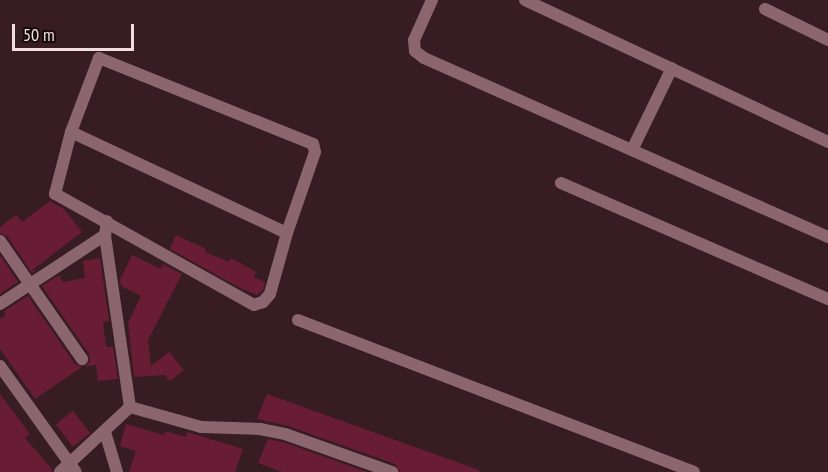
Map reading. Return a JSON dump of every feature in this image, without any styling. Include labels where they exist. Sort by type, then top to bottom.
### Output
[{"type":"street","points":[[432,0],[414,40],[418,54],[828,237]]},
{"type":"street","points":[[525,0],[828,142]]},
{"type":"street","points":[[765,9],[828,40]]},
{"type":"street","points":[[99,58],[313,144],[315,152],[287,233],[270,294],[263,302],[254,305],[106,221],[55,194],[71,132],[93,68],[99,58]]},
{"type":"street","points":[[632,150],[672,68]]},
{"type":"street","points":[[71,132],[287,233]]},
{"type":"street","points":[[561,183],[828,299]]},
{"type":"street","points":[[106,221],[105,235],[130,407]]},
{"type":"street","points":[[0,304],[105,235]]},
{"type":"street","points":[[0,241],[82,359]]},
{"type":"street","points":[[298,320],[694,472]]},
{"type":"street","points":[[0,366],[73,467]]},
{"type":"street","points":[[60,472],[73,467],[130,407]]},
{"type":"street","points":[[130,407],[201,427],[272,431],[392,472]]},
{"type":"street","points":[[105,432],[117,472]]},
{"type":"building","points":[[50,201],[64,209],[82,232],[31,271],[37,270],[32,273],[7,236],[0,233],[0,227],[16,215],[22,222]]},
{"type":"building","points":[[176,235],[206,249],[205,252],[229,262],[231,258],[256,272],[254,277],[265,282],[263,290],[257,295],[240,288],[170,249]]},
{"type":"building","points":[[0,255],[18,282],[0,294]]},
{"type":"building","points":[[132,255],[161,269],[163,264],[182,274],[148,340],[151,366],[169,352],[184,370],[170,381],[165,375],[134,377],[128,323],[141,296],[121,286],[120,280]]},
{"type":"building","points":[[100,258],[109,321],[103,322],[106,347],[113,347],[118,379],[98,381],[96,365],[84,367],[90,362],[89,354],[42,286],[59,275],[63,282],[85,278],[83,261]]},
{"type":"building","points":[[28,296],[75,364],[82,367],[35,399],[0,349],[0,319],[6,315],[4,311]]},
{"type":"building","points":[[0,394],[30,434],[25,438],[52,469],[52,472],[0,472]]},
{"type":"building","points":[[267,394],[479,470],[479,472],[400,472],[395,464],[288,426],[257,419]]},
{"type":"building","points":[[73,411],[90,433],[73,447],[56,425]]},
{"type":"building","points":[[126,424],[164,435],[165,431],[186,437],[187,432],[243,449],[235,472],[129,472],[136,451],[120,446]]},
{"type":"building","points":[[268,439],[283,442],[367,472],[282,472],[258,463]]}]
